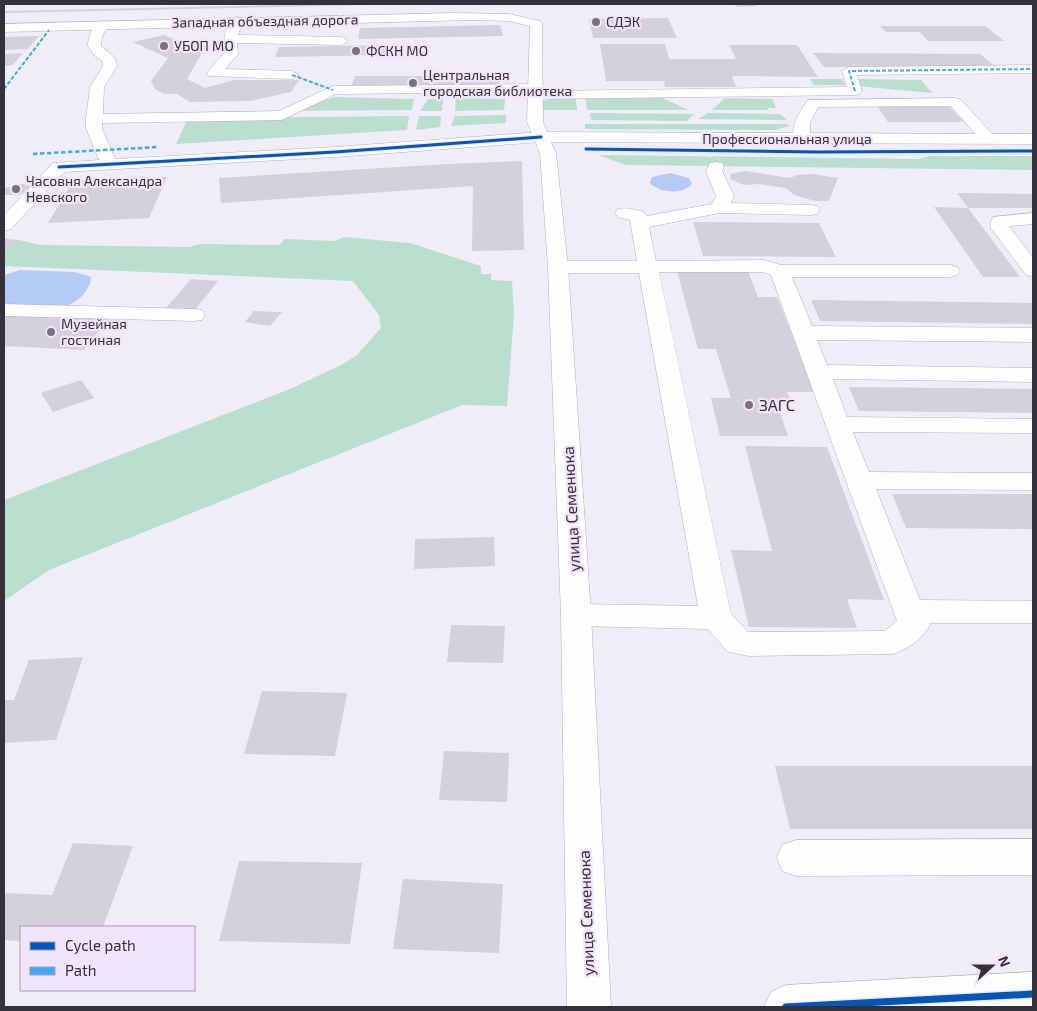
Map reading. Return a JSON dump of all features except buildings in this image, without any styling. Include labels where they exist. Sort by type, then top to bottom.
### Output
[{"type":"main road","points":[[249,6],[230,39],[231,54],[214,73],[292,74]]},
{"type":"main road","name":"Западная объездная дорога","points":[[4,28],[240,21],[476,17],[526,19]]},
{"type":"main road","name":"улица Семенюка","points":[[526,19],[536,24],[536,122],[548,153],[558,267],[576,615],[589,1007]]},
{"type":"main road","points":[[102,25],[93,46],[95,51],[110,61],[110,66],[97,87],[94,128],[109,164]]},
{"type":"main road","points":[[230,39],[342,41]]},
{"type":"main road","points":[[94,119],[282,115],[333,90],[536,92],[855,91],[849,71],[1033,69]]},
{"type":"main road","points":[[802,139],[802,123],[813,103],[955,102],[989,140]]},
{"type":"main road","name":"Профессиональная улица","points":[[4,225],[58,167],[541,137],[1033,139]]},
{"type":"main road","points":[[716,167],[714,171],[725,196],[719,208]]},
{"type":"main road","points":[[780,271],[911,612],[914,624],[911,629],[893,642],[739,643],[716,618],[648,267],[632,218],[719,208],[811,210]]},
{"type":"main road","points":[[1033,219],[1000,221],[1000,228],[1033,271]]},
{"type":"main road","points":[[558,267],[764,266],[780,271],[950,271]]},
{"type":"main road","points":[[4,310],[194,315]]},
{"type":"main road","points":[[804,333],[1033,336]]},
{"type":"main road","points":[[819,372],[1033,375]]},
{"type":"main road","points":[[839,424],[1033,426]]},
{"type":"main road","points":[[860,480],[1033,481]]},
{"type":"main road","points":[[911,612],[1033,612]]},
{"type":"main road","points":[[576,615],[716,618]]},
{"type":"main road","points":[[796,858],[1033,857]]},
{"type":"main road","points":[[786,1007],[880,1004],[1033,994]]},
{"type":"green space","points":[[810,79],[842,79],[846,85],[857,79],[921,80],[932,93],[845,85],[814,85]]},
{"type":"green space","points":[[336,97],[414,99],[412,110],[289,111]]},
{"type":"green space","points":[[585,97],[663,98],[688,110],[587,110]]},
{"type":"green space","points":[[456,98],[505,99],[504,110],[455,111]]},
{"type":"green space","points":[[725,98],[772,99],[776,108],[768,108],[768,110],[712,110]]},
{"type":"green space","points":[[428,99],[443,99],[442,111],[420,111]]},
{"type":"green space","points":[[550,99],[576,99],[577,110],[542,110],[541,102]]},
{"type":"green space","points":[[590,113],[694,114],[687,121],[591,120]]},
{"type":"green space","points":[[708,113],[776,114],[781,115],[787,120],[698,119]]},
{"type":"green space","points":[[506,115],[506,123],[451,126],[455,116]]},
{"type":"green space","points":[[409,116],[407,130],[176,144],[188,118]]},
{"type":"green space","points":[[419,116],[441,116],[440,127],[416,130]]},
{"type":"green space","points":[[585,124],[788,124],[789,126],[776,130],[585,129]]},
{"type":"green space","points":[[598,155],[919,159],[929,156],[1033,156],[1033,170],[626,165]]},
{"type":"green space","points":[[344,237],[410,243],[481,266],[481,274],[491,274],[491,280],[512,281],[514,315],[507,406],[462,405],[49,570],[4,601],[4,500],[290,389],[356,356],[381,328],[379,315],[353,281],[4,266],[4,250],[19,240],[40,245],[189,247],[200,244],[280,245],[284,239],[335,241]]},
{"type":"water","points":[[670,173],[689,178],[692,184],[683,190],[665,191],[650,183],[652,177]]},
{"type":"water","points":[[20,270],[75,272],[91,277],[91,280],[83,295],[75,302],[66,306],[35,311],[4,309],[4,275]]},
{"type":"railway","points":[[4,12],[368,4]]},
{"type":"marked path","points":[[4,89],[49,30]]},
{"type":"marked path","points":[[855,91],[849,71],[1033,69]]},
{"type":"marked path","points":[[292,75],[333,90]]},
{"type":"marked path","points":[[33,154],[158,147]]},
{"type":"cycle path","points":[[59,167],[335,152],[541,137]]},
{"type":"cycle path","points":[[586,149],[817,152],[1033,151]]},
{"type":"cycle path","points":[[786,1007],[1033,994]]},
{"type":"place","name":"СДЭК","points":[[596,22]]},
{"type":"place","name":"УБОП МО","points":[[164,46]]},
{"type":"place","name":"ФСКН МО","points":[[356,51]]},
{"type":"place","name":"Центральная городская библиотека","points":[[413,83]]},
{"type":"place","name":"Часовня Александра Невского","points":[[16,189]]},
{"type":"place","name":"Музейная гостиная","points":[[51,332]]},
{"type":"place","name":"ЗАГС","points":[[749,405]]}]
